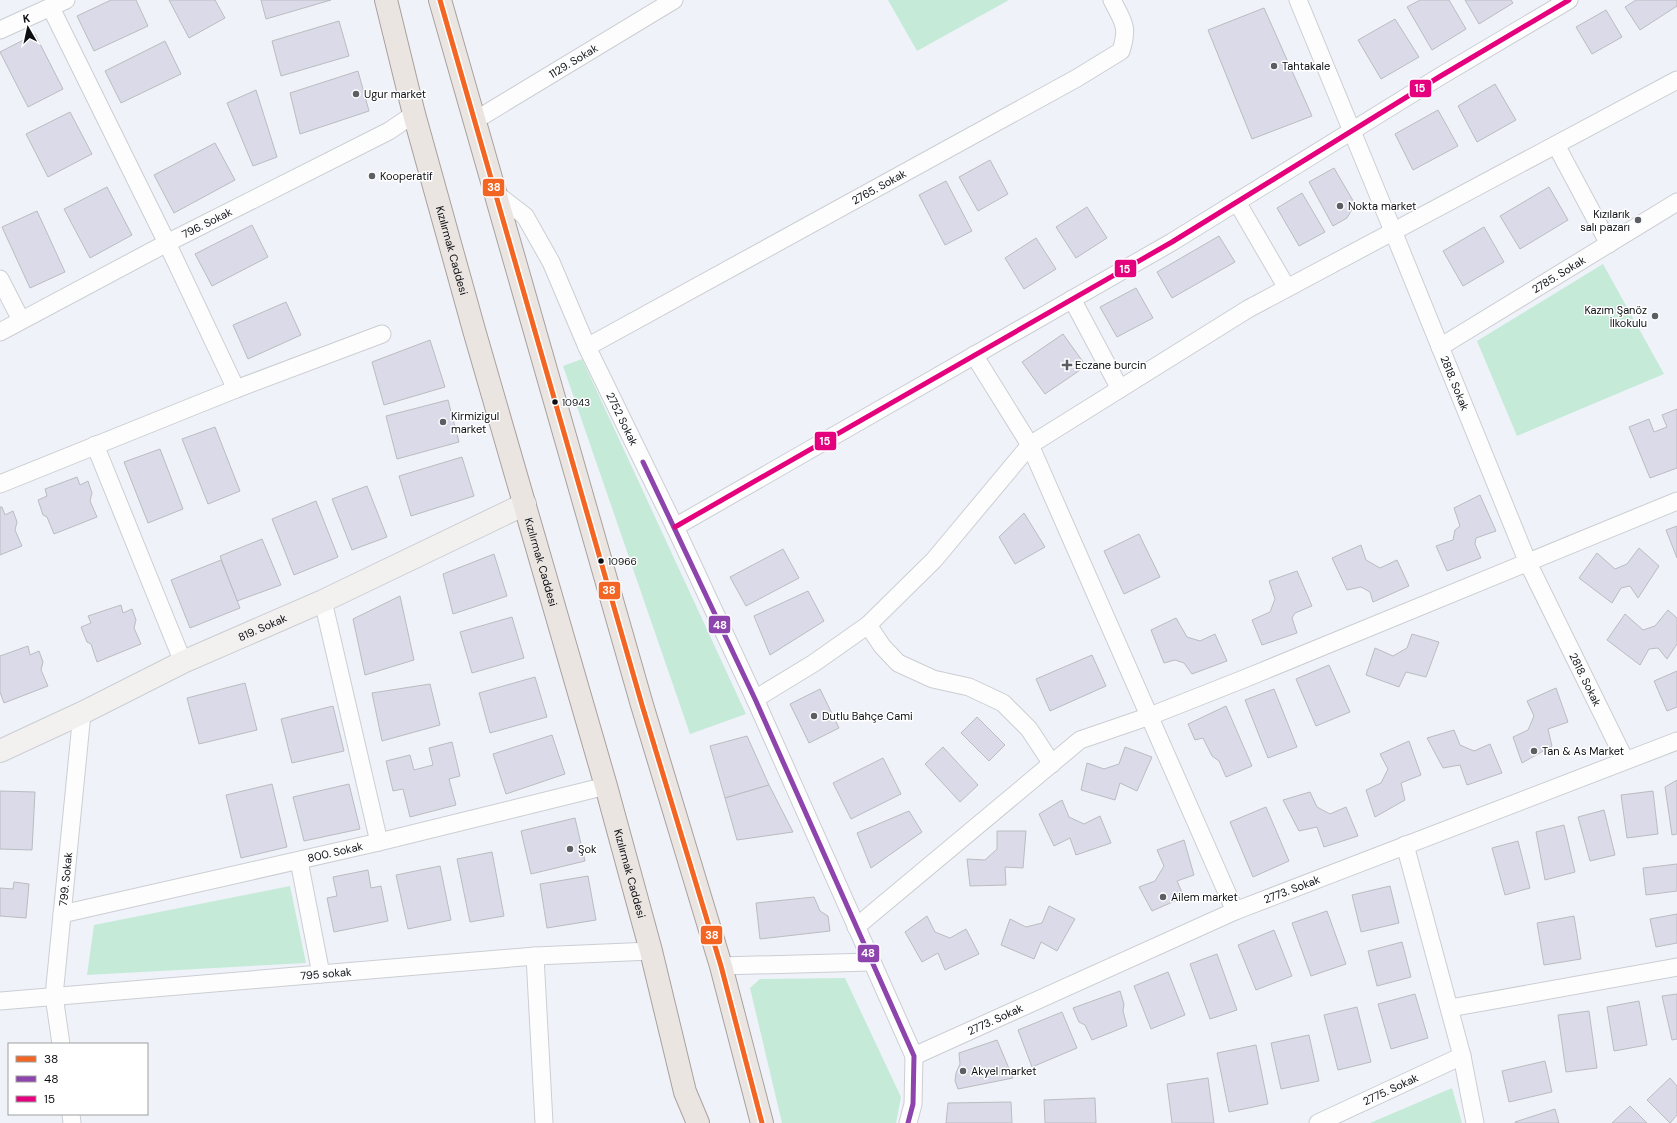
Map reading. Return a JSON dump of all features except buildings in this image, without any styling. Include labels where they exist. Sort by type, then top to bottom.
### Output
[{"type":"main road","name":"Kızılırmak Caddesi","points":[[386,0],[414,114],[474,330],[606,786],[651,951],[685,1092],[698,1123]]},
{"type":"main road","points":[[440,0],[642,705],[720,966],[762,1123]]},
{"type":"main road","points":[[685,1092],[708,1123]]},
{"type":"street","points":[[0,30],[66,0]]},
{"type":"street","name":"1129. Sokak","points":[[474,121],[674,0]]},
{"type":"street","name":"2765. Sokak","points":[[587,347],[1070,82],[1121,51],[1126,36],[1123,21],[1112,0]]},
{"type":"street","name":"2818. Sokak","points":[[1298,0],[1528,564],[1625,760]]},
{"type":"street","points":[[675,526],[1172,242],[1351,131],[1569,0]]},
{"type":"street","points":[[51,8],[167,244],[236,390]]},
{"type":"street","points":[[755,699],[814,663],[868,625],[934,560],[1030,445],[1248,309],[1677,80]]},
{"type":"street","name":"796. Sokak","points":[[0,332],[167,244],[389,131],[414,114]]},
{"type":"street","points":[[1556,145],[1609,244]]},
{"type":"street","name":"2752 Sokak","points":[[495,193],[526,216],[551,262],[587,347],[675,526],[755,699],[914,1056],[913,1104],[908,1123]]},
{"type":"street","points":[[1237,202],[1287,288]]},
{"type":"street","name":"2785. Sokak","points":[[1440,347],[1677,202]]},
{"type":"street","points":[[0,279],[21,320]]},
{"type":"street","points":[[1072,299],[1120,389]]},
{"type":"street","points":[[0,484],[95,445],[382,334]]},
{"type":"street","points":[[974,355],[1030,445],[1235,911]]},
{"type":"street","points":[[95,445],[183,662]]},
{"type":"street","points":[[856,927],[1080,740],[1150,716],[1246,678],[1528,564],[1677,501]]},
{"type":"street","name":"819. Sokak","points":[[0,751],[82,713],[183,662],[324,600],[525,504]]},
{"type":"street","points":[[324,600],[379,842]]},
{"type":"street","points":[[868,625],[882,646],[898,663],[933,679],[969,687],[1003,703],[1029,729],[1052,764]]},
{"type":"street","name":"799. Sokak","points":[[61,1043],[54,996],[82,713]]},
{"type":"street","name":"2773. Sokak","points":[[914,1056],[1235,911],[1677,741]]},
{"type":"street","name":"800. Sokak","points":[[62,914],[379,842],[606,786]]},
{"type":"street","points":[[1405,845],[1450,1008],[1476,1123]]},
{"type":"street","points":[[299,860],[321,974]]},
{"type":"street","name":"795 sokak","points":[[0,1001],[535,956],[651,951]]},
{"type":"street","points":[[535,956],[544,1123]]},
{"type":"street","points":[[720,966],[872,962]]},
{"type":"street","points":[[1450,1008],[1677,967]]},
{"type":"street","name":"2775. Sokak","points":[[1318,1123],[1462,1056]]},
{"type":"green space","points":[[888,0],[1009,0],[917,51]]},
{"type":"green space","points":[[1603,264],[1664,374],[1517,436],[1477,341]]},
{"type":"green space","points":[[582,359],[746,714],[690,734],[563,366]]},
{"type":"green space","points":[[290,886],[306,963],[87,975],[94,925]]},
{"type":"green space","points":[[845,978],[901,1097],[896,1123],[782,1123],[750,988],[760,979]]},
{"type":"green space","points":[[1452,1088],[1462,1123],[1370,1123]]},
{"type":"transit line","name":"38","points":[[440,0],[642,705],[721,966],[762,1123]]},
{"type":"transit line","name":"15","points":[[675,527],[1172,242],[1439,77],[1569,0]]},
{"type":"transit line","name":"48","points":[[643,462],[755,699],[914,1056],[913,1104],[908,1123]]},
{"type":"place","name":"Tahtakale","points":[[1274,66]]},
{"type":"place","name":"Ugur market","points":[[356,94]]},
{"type":"place","name":"Kooperatif","points":[[372,176]]},
{"type":"place","name":"Nokta market","points":[[1340,206]]},
{"type":"place","name":"Kızılarık salı pazarı","points":[[1638,220]]},
{"type":"place","name":"Kazım Şanöz İlkokulu","points":[[1655,316]]},
{"type":"place","name":"Eczane burcin","points":[[1067,365]]},
{"type":"place","name":"10943","points":[[555,402]]},
{"type":"place","name":"Kirmizigul market","points":[[443,422]]},
{"type":"place","name":"10966","points":[[601,561]]},
{"type":"place","name":"Dutlu Bahçe Cami","points":[[814,716]]},
{"type":"place","name":"Tan & As Market","points":[[1534,751]]},
{"type":"place","name":"Şok","points":[[570,849]]},
{"type":"place","name":"Ailem market","points":[[1163,897]]},
{"type":"place","name":"Akyel market","points":[[963,1071]]}]
